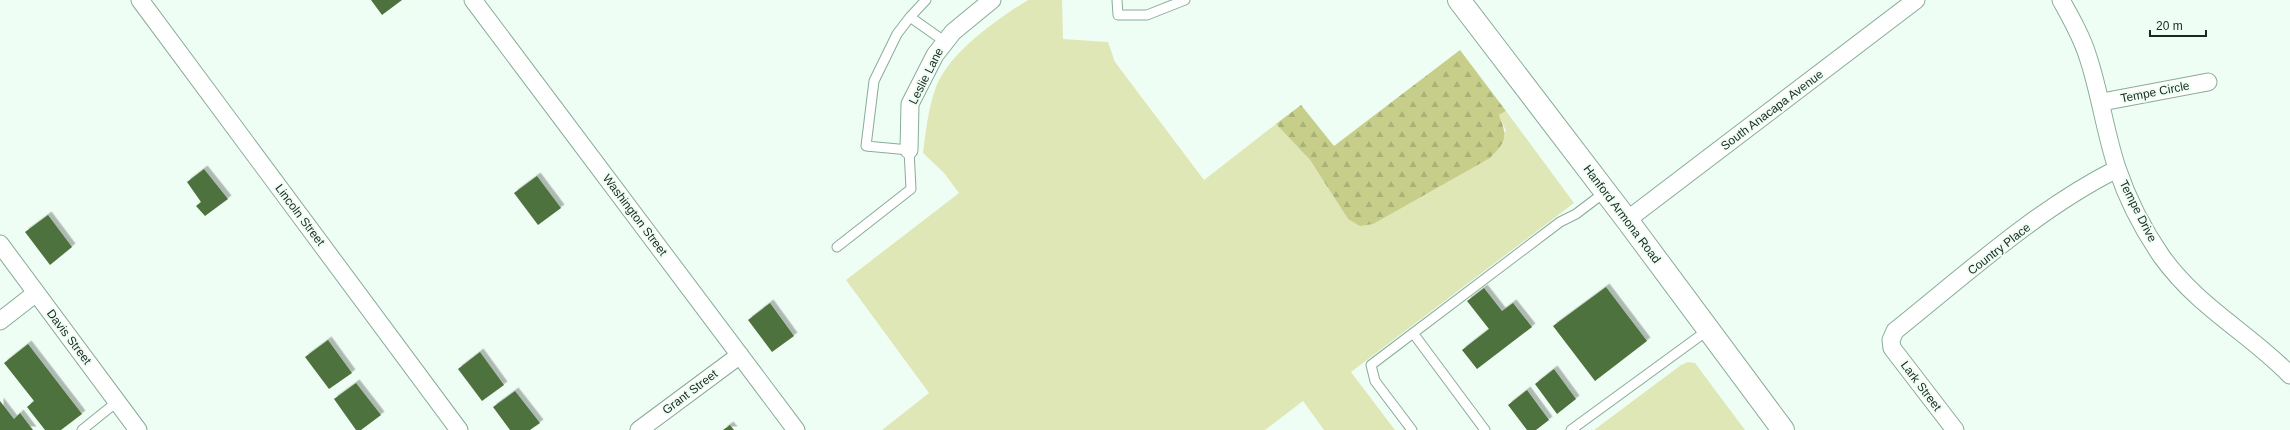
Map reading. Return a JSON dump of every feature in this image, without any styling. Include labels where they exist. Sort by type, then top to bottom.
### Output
[{"type":"main road","name":"Hanford Armona Road","points":[[1459,0],[1627,220],[1783,430]]},
{"type":"street","name":"Lincoln Street","points":[[140,0],[459,430]]},
{"type":"street","name":"Washington Street","points":[[473,0],[796,430]]},
{"type":"street","name":"Leslie Lane","points":[[908,150],[910,104],[944,41],[992,0]]},
{"type":"street","name":"South Anacapa Avenue","points":[[1627,220],[1916,0]]},
{"type":"street","name":"Tempe Drive","points":[[2060,0],[2088,55],[2102,102],[2117,169],[2135,209],[2161,255],[2175,274],[2198,298],[2278,362],[2290,375]]},
{"type":"street","name":"Tempe Circle","points":[[2102,102],[2208,82]]},
{"type":"street","name":"Country Place","points":[[1890,340],[1895,331],[2010,240],[2086,184],[2117,169]]},
{"type":"street","name":"Davis Street","points":[[0,244],[118,401],[138,430]]},
{"type":"street","points":[[0,321],[36,293]]},
{"type":"street","name":"Lark Street","points":[[1890,340],[1892,348],[1955,430]]},
{"type":"street","name":"Grant Street","points":[[639,430],[740,355]]},
{"type":"lane","points":[[837,247],[911,189],[908,150],[866,146],[874,80],[897,34],[926,0]]},
{"type":"lane","points":[[1117,0],[1118,15],[1147,14],[1185,0]]},
{"type":"lane","points":[[910,17],[944,41]]},
{"type":"lane","points":[[1412,430],[1375,381],[1371,365],[1560,222],[1576,214],[1605,192]]},
{"type":"lane","points":[[1571,430],[1708,330]]},
{"type":"lane","points":[[1414,333],[1485,430]]},
{"type":"lane","points":[[82,430],[118,401]]},
{"type":"green space","points":[[1028,0],[1062,0],[1063,39],[1108,42],[1115,62],[1204,180],[1276,124],[1310,160],[1348,219],[1506,131],[1499,115],[1506,111],[1574,203],[1351,372],[1395,430],[1324,430],[1303,401],[1265,430],[882,430],[929,393],[846,280],[959,193],[944,173],[923,153],[926,128],[933,95],[943,74],[963,49],[1002,17]]},
{"type":"green space","points":[[1460,50],[1506,111],[1499,115],[1504,129],[1504,139],[1499,148],[1490,158],[1373,224],[1360,226],[1348,219],[1310,160],[1276,124],[1301,105],[1334,146]]},
{"type":"green space","points":[[1688,362],[1695,363],[1745,430],[1594,430],[1681,365]]},
{"type":"building","points":[[371,0],[402,0],[382,15]]},
{"type":"building","points":[[204,169],[228,199],[205,216],[196,206],[201,202],[187,182]]},
{"type":"building","points":[[537,176],[561,208],[538,225],[514,193]]},
{"type":"building","points":[[48,215],[72,247],[50,265],[25,232]]},
{"type":"building","points":[[1606,287],[1647,341],[1595,381],[1553,326]]},
{"type":"building","points":[[1484,288],[1502,311],[1513,303],[1532,327],[1477,369],[1462,350],[1489,329],[1467,301]]},
{"type":"building","points":[[770,303],[794,336],[772,352],[748,320]]},
{"type":"building","points":[[328,340],[352,373],[329,389],[305,357]]},
{"type":"building","points":[[28,344],[82,414],[61,430],[45,430],[27,407],[34,401],[4,363]]},
{"type":"building","points":[[480,352],[504,385],[482,401],[458,369]]},
{"type":"building","points":[[1554,369],[1576,399],[1557,414],[1535,384]]},
{"type":"building","points":[[356,383],[381,415],[361,430],[356,430],[334,399]]},
{"type":"building","points":[[1527,390],[1549,420],[1536,430],[1527,430],[1508,405]]},
{"type":"building","points":[[515,391],[540,423],[530,430],[510,430],[493,407]]},
{"type":"building","points":[[0,401],[14,419],[20,413],[33,430],[0,430]]},
{"type":"building","points":[[730,425],[734,430],[723,430]]}]
